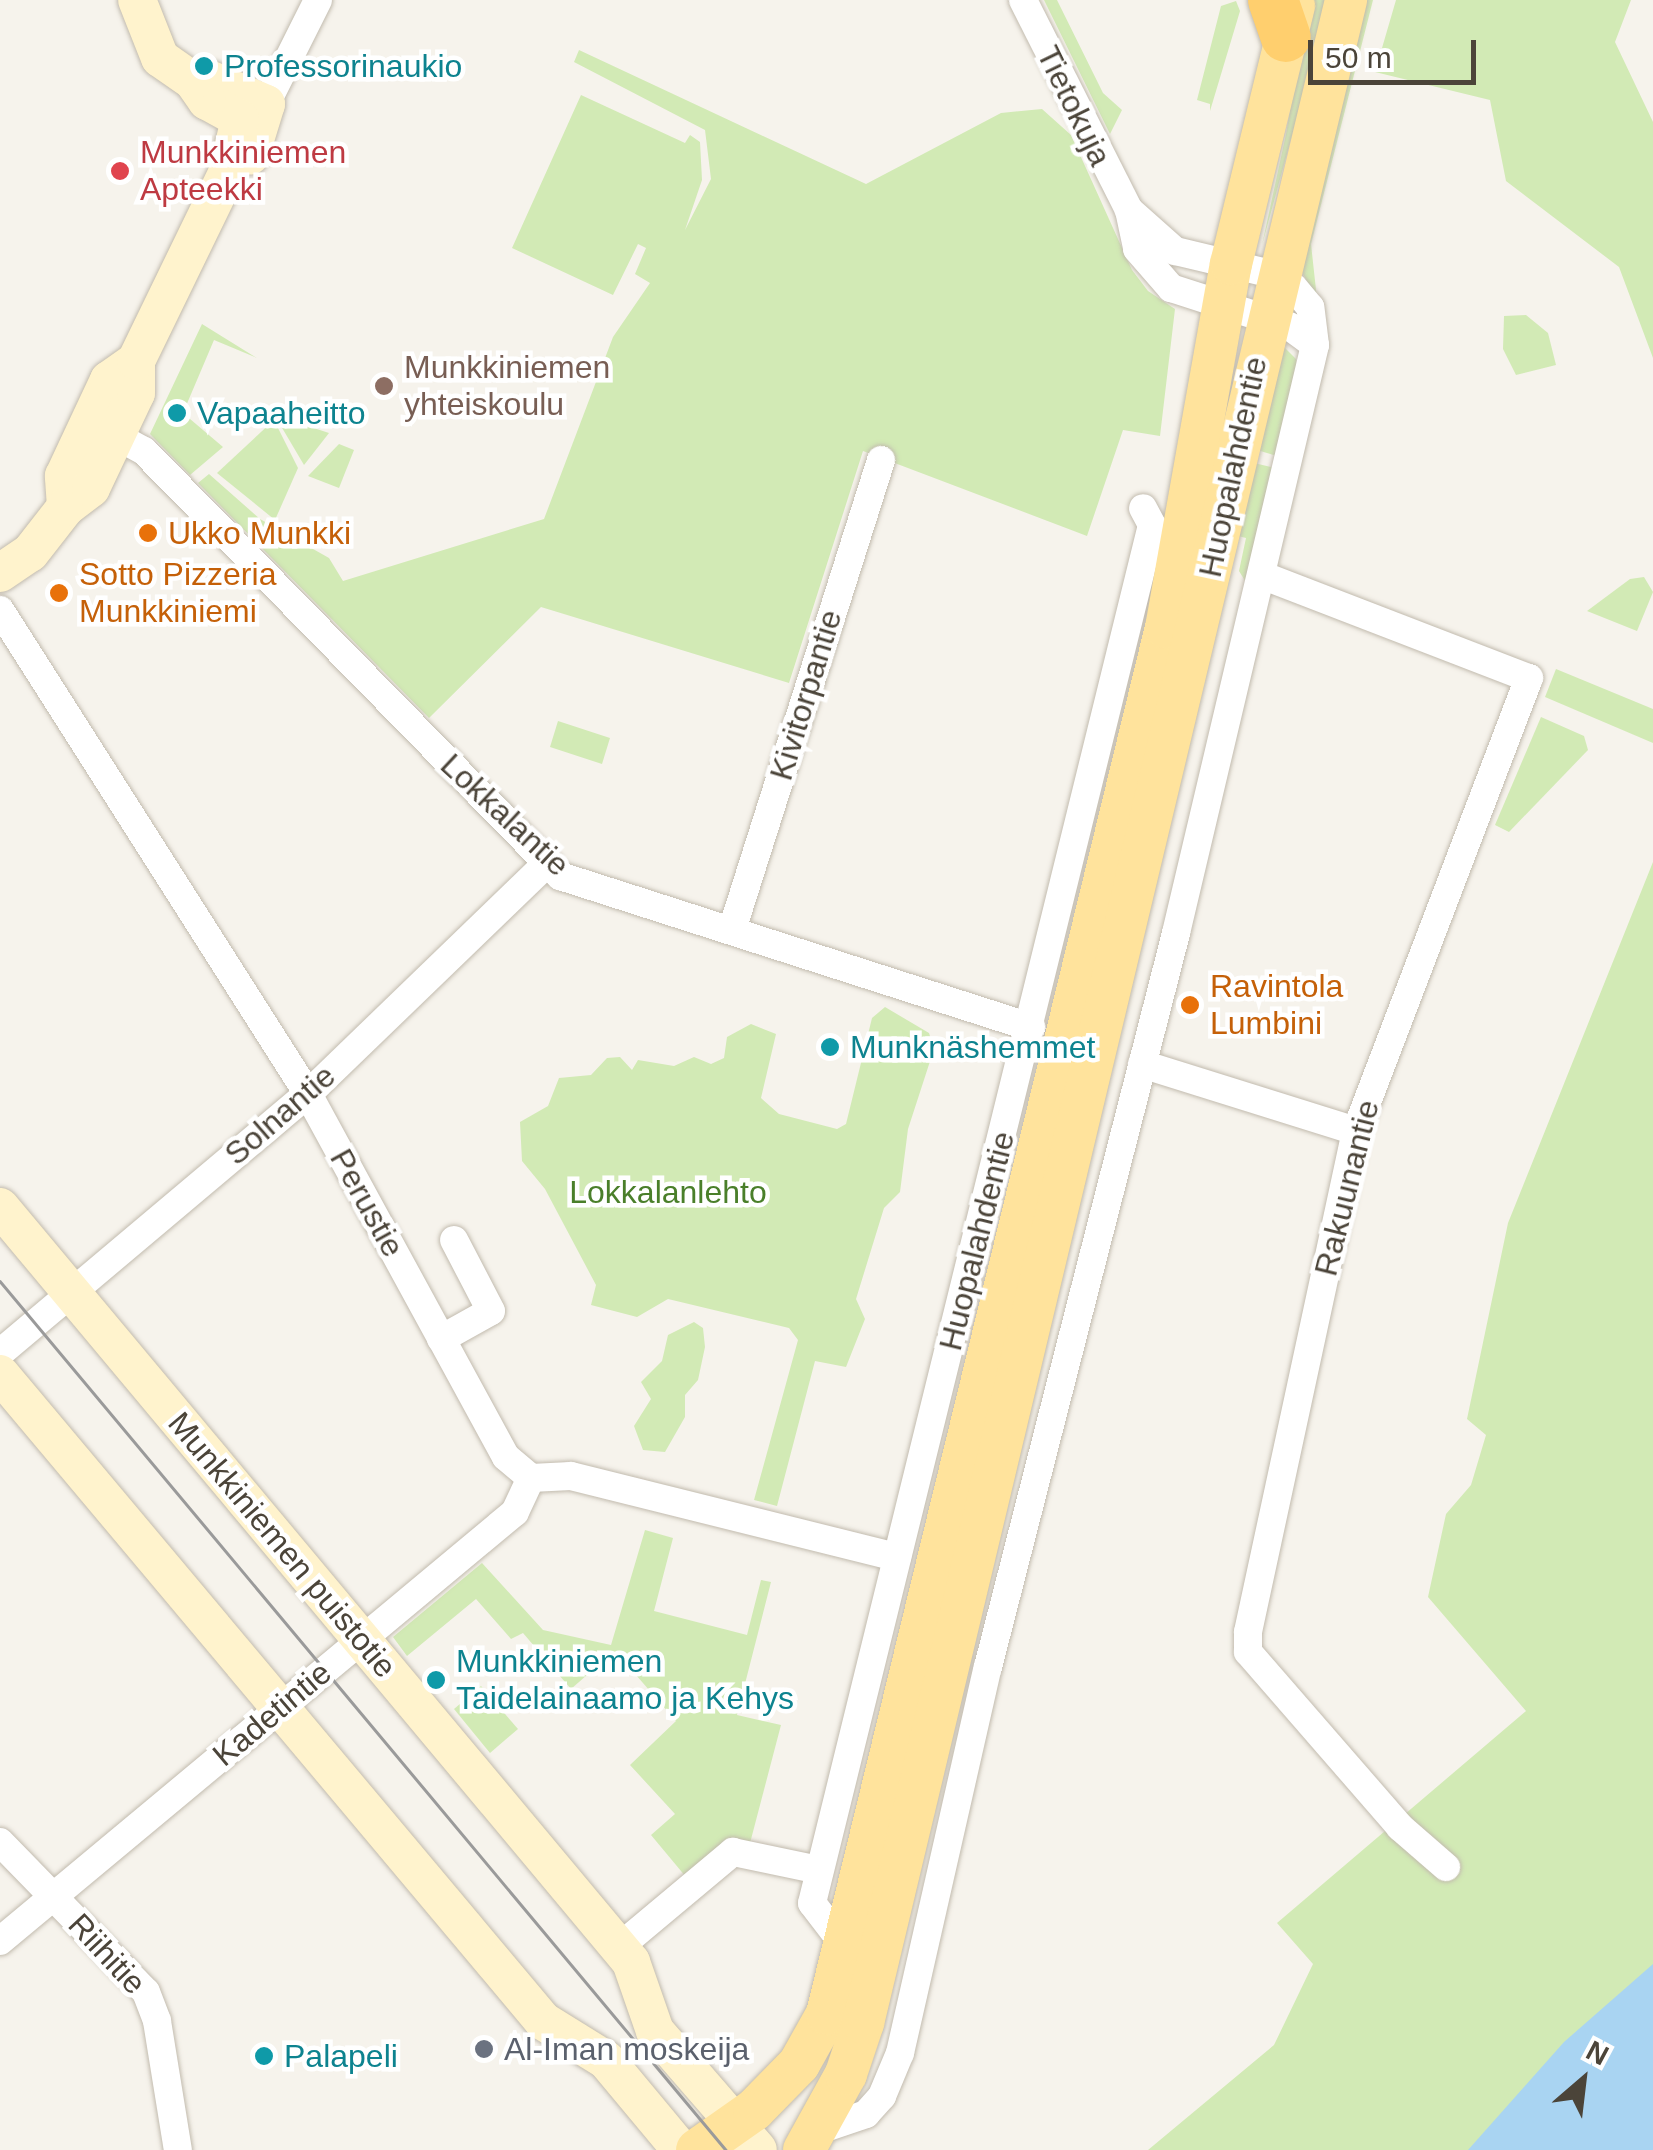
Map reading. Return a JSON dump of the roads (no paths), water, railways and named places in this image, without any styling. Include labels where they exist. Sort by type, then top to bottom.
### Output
[{"type":"main road","name":"Huopalahdentie","points":[[812,2140],[856,2049],[1197,634],[1265,317],[1346,0]]},
{"type":"main road","name":"Huopalahdentie","points":[[697,2150],[746,2138],[812,2047],[845,1946],[1166,628],[1231,264],[1285,12]]},
{"type":"street","points":[[138,0],[160,58],[194,81],[213,80],[252,112]]},
{"type":"street","points":[[0,573],[30,553],[66,507],[64,476],[103,429],[109,380],[136,361],[227,174],[252,152],[252,112],[318,0]]},
{"type":"street","name":"Tietokuja","points":[[1023,0],[1129,210],[1137,249],[1152,270],[1171,288],[1265,317]]},
{"type":"street","name":"Tietokuja","points":[[1129,210],[1175,251],[1276,275]]},
{"type":"street","name":"Huopalahdentie","points":[[812,2140],[866,2114],[882,2096],[900,2053],[984,1686],[1264,576],[1316,345],[1310,307],[1276,275]]},
{"type":"street","name":"Huopalahdentie","points":[[1265,317],[1316,345]]},
{"type":"street","name":"Lokkalantie","points":[[103,429],[144,451],[560,876],[1031,1026]]},
{"type":"street","name":"Kivitorpantie","points":[[732,930],[881,460]]},
{"type":"street","name":"Huopalahdentie","points":[[845,1946],[812,1904],[819,1870],[1031,1026],[1147,516],[1187,497]]},
{"type":"street","name":"Rakuunantie","points":[[1264,576],[1529,678],[1356,1131],[1248,1652],[1400,1827],[1446,1866]]},
{"type":"street","name":"Perustie","points":[[0,610],[308,1094],[506,1457],[531,1478]]},
{"type":"street","name":"Solnantie","points":[[0,1353],[308,1094],[547,863]]},
{"type":"street","points":[[1142,1064],[1356,1131]]},
{"type":"street","name":"Munkkiniemen puistotie","points":[[0,1207],[618,1948],[634,1968],[655,2031],[746,2138]]},
{"type":"street","points":[[442,1340],[491,1310],[454,1240]]},
{"type":"street","points":[[0,1374],[543,2021],[606,2060],[681,2150]]},
{"type":"street","points":[[531,1478],[571,1476],[897,1557]]},
{"type":"street","name":"Kadetintie","points":[[0,1941],[514,1512],[531,1478]]},
{"type":"street","points":[[888,1764],[984,1686]]},
{"type":"street","name":"Riihitie","points":[[0,1842],[154,2006],[178,2150]]},
{"type":"street","points":[[618,1948],[732,1852],[819,1870]]},
{"type":"water","points":[[1653,1964],[1653,2150],[1468,2150],[1564,2042]]},
{"type":"tram line","points":[[0,1281],[726,2150]]},
{"type":"place","name":"Professorinaukio","points":[[204,66]]},
{"type":"place","name":"Munkkiniemen Apteekki","points":[[120,171]]},
{"type":"place","name":"Munkkiniemen yhteiskoulu","points":[[384,386]]},
{"type":"place","name":"Vapaaheitto","points":[[177,413]]},
{"type":"place","name":"Ukko Munkki","points":[[148,533]]},
{"type":"place","name":"Sotto Pizzeria Munkkiniemi","points":[[59,593]]},
{"type":"place","name":"Ravintola Lumbini","points":[[1190,1005]]},
{"type":"place","name":"Munknäshemmet","points":[[830,1047]]},
{"type":"place","name":"Munkkiniemen Taidelainaamo ja Kehys","points":[[436,1680]]},
{"type":"place","name":"Al-Iman moskeija","points":[[484,2049]]},
{"type":"place","name":"Palapeli","points":[[264,2056]]},
{"type":"park label","name":"Lokkalanlehto","points":[[668,1192]]}]
